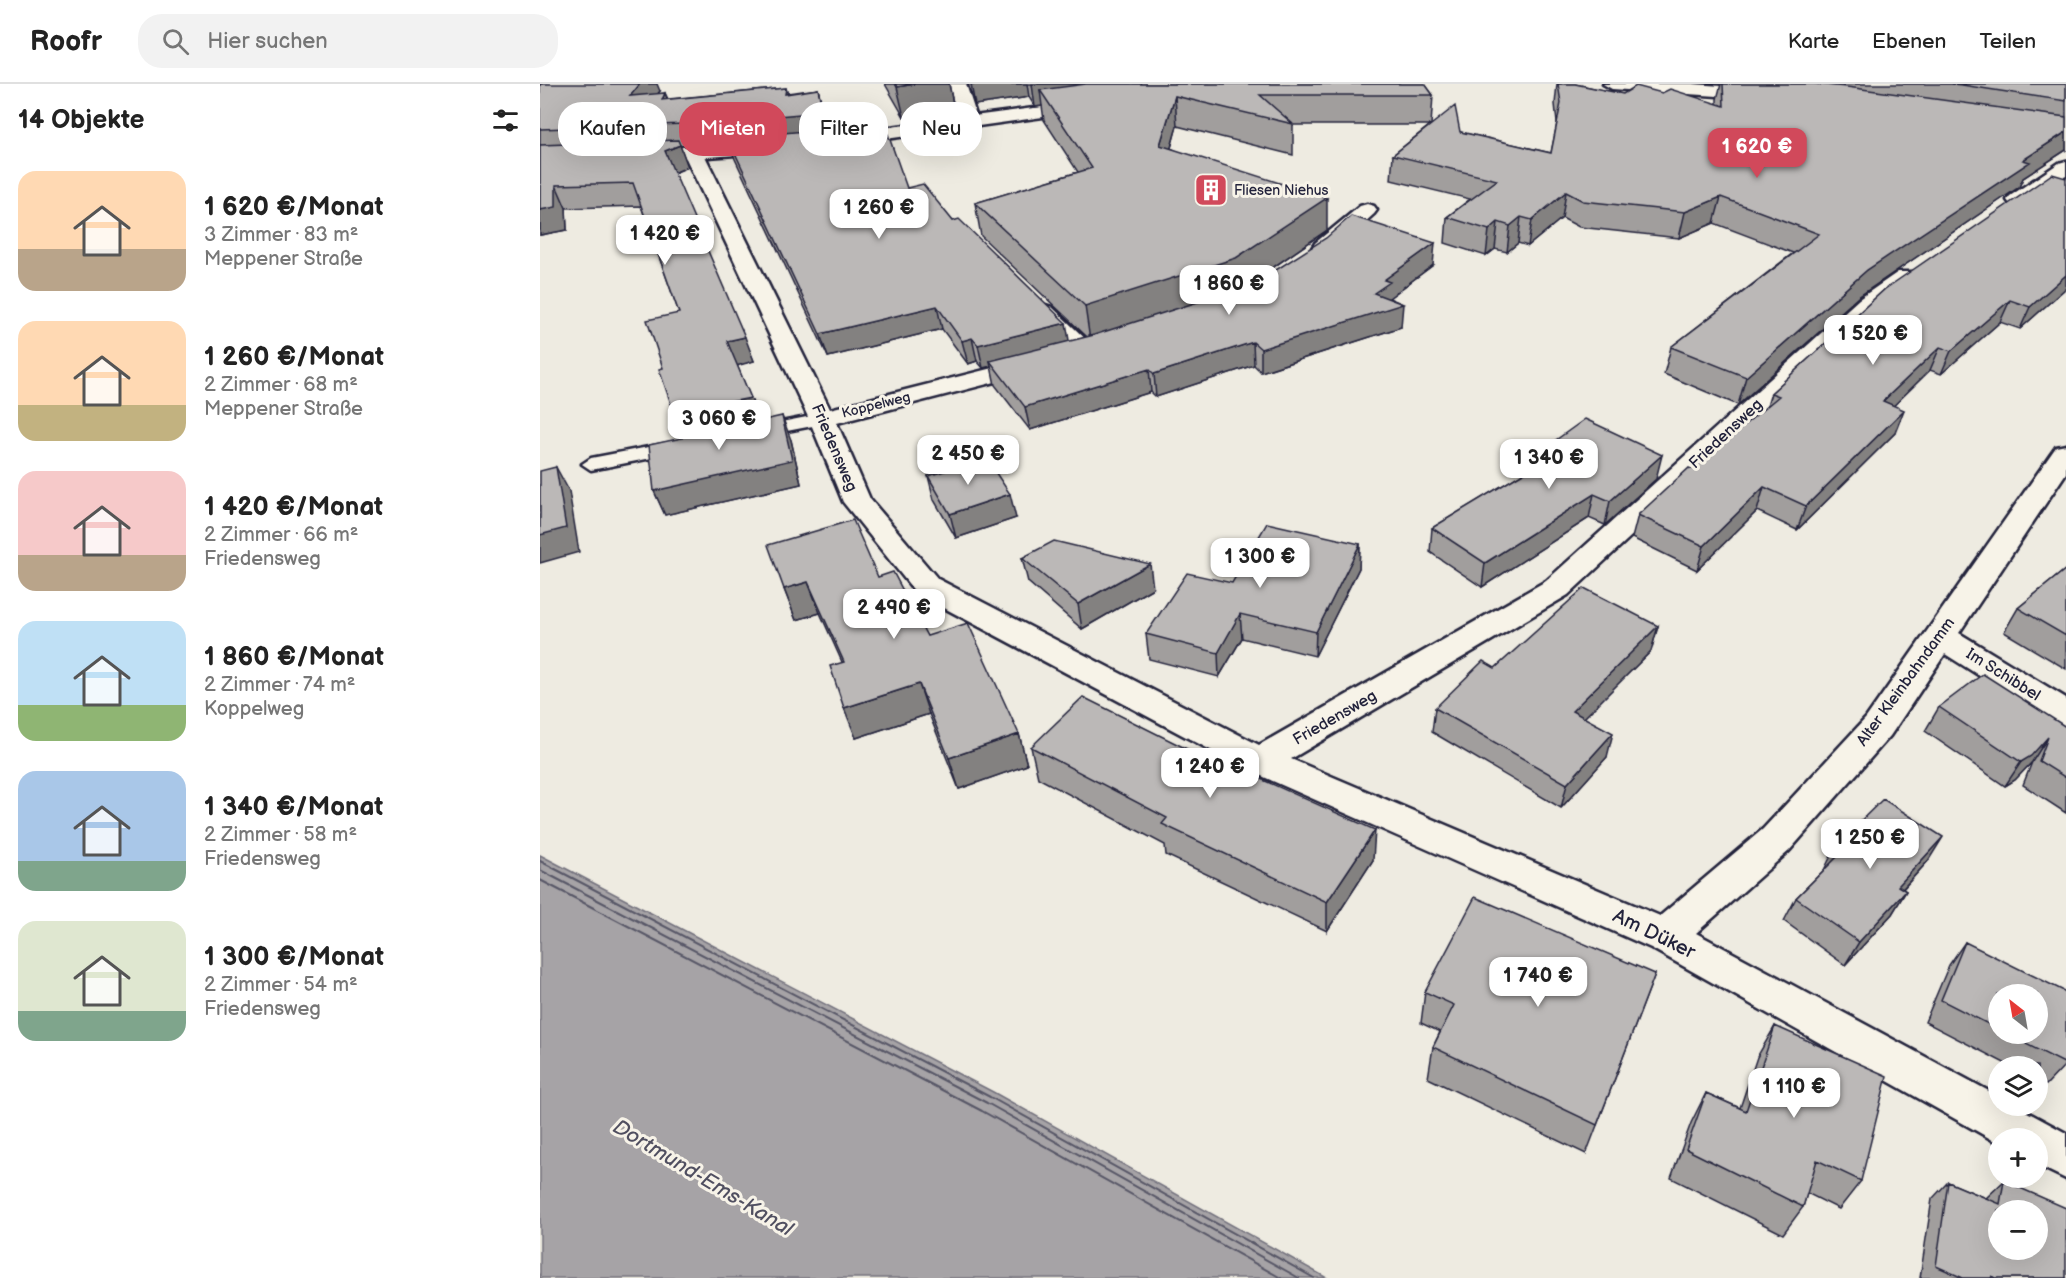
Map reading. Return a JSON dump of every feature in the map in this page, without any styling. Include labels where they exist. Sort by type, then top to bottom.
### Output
[{"type":"street","points":[[957,84],[963,102]]},
{"type":"street","points":[[1612,84],[1779,96]]},
{"type":"street","points":[[982,122],[1100,104]]},
{"type":"street","points":[[787,147],[900,133]]},
{"type":"street","points":[[623,157],[679,155]]},
{"type":"street","name":"Friedensweg","points":[[695,156],[822,419],[857,502],[927,586],[1260,761],[1557,588],[1867,304],[1924,265]]},
{"type":"street","points":[[2000,212],[2066,166]]},
{"type":"street","points":[[1308,259],[1367,210]]},
{"type":"street","name":"Koppelweg","points":[[822,419],[1079,353]]},
{"type":"street","name":"Alter Kleinbahndamm","points":[[1665,936],[1776,840],[1878,727],[2066,453]]},
{"type":"street","name":"Im Schibbel","points":[[1939,636],[2066,714]]},
{"type":"street","name":"Am Düker","points":[[1260,761],[1665,936],[2014,1128]]},
{"type":"street","points":[[2048,1147],[2066,1157]]},
{"type":"lane","name":"Koppelweg","points":[[1036,301],[1079,353]]},
{"type":"lane","name":"Koppelweg","points":[[741,435],[822,419]]},
{"type":"lane","points":[[591,464],[695,444]]},
{"type":"water","name":"Dortmund-Ems-Kanal","points":[[540,855],[993,1092],[1327,1278],[540,1278]]},
{"type":"building","points":[[540,84],[640,84],[630,96],[665,93],[662,100],[786,88],[785,94],[818,89],[821,102],[799,102],[799,114],[787,115],[787,102],[679,102],[679,124],[667,125],[667,102],[558,102],[558,128],[540,129]]},
{"type":"building","points":[[895,84],[915,84],[897,87]]},
{"type":"building","points":[[1086,84],[1425,84],[1433,95],[1260,95],[1293,124],[1175,96],[1160,145],[1327,198],[1236,258],[1085,306],[975,203],[1092,168],[1040,90]]},
{"type":"building","points":[[1558,84],[1575,84],[1623,94],[1636,86],[1662,93],[1670,89],[1724,106],[1723,84],[1814,84],[1847,87],[2066,117],[2066,132],[2023,160],[2030,162],[1867,270],[1746,377],[1671,347],[1819,234],[1721,197],[1685,212],[1583,201],[1566,192],[1532,220],[1521,217],[1510,226],[1498,222],[1489,230],[1447,217],[1497,180],[1393,155],[1455,106],[1460,132],[1551,153],[1561,103]]},
{"type":"building","points":[[1952,84],[2066,84],[2066,101],[1962,85]]},
{"type":"building","points":[[799,132],[799,156],[888,156],[888,134],[907,188],[923,184],[953,221],[959,219],[1066,323],[978,345],[972,338],[962,341],[937,306],[820,334],[736,156],[787,156],[787,133]]},
{"type":"building","points":[[667,140],[678,140],[679,145],[667,150]]},
{"type":"building","points":[[558,144],[558,156],[667,156],[745,337],[727,341],[751,398],[674,413],[659,369],[663,368],[647,320],[679,313],[633,183],[556,185],[556,207],[540,210],[540,145]]},
{"type":"building","points":[[2052,174],[2066,178],[2066,275],[2030,307],[2010,300],[1951,351],[1940,347],[1883,401],[1904,410],[1806,506],[1764,487],[1704,546],[1638,515],[1689,468],[1691,469],[1779,396],[1771,393],[1885,289]]},
{"type":"building","points":[[1351,216],[1435,243],[1384,280],[1390,282],[1374,293],[1403,304],[1261,349],[1253,342],[1154,374],[1149,369],[1025,407],[990,361],[1094,335],[1254,284],[1326,238]]},
{"type":"building","points":[[757,414],[760,421],[782,416],[792,460],[654,491],[649,445],[682,438],[679,429]]},
{"type":"building","points":[[1585,419],[1662,455],[1610,501],[1594,494],[1485,563],[1432,528],[1548,458],[1538,453]]},
{"type":"building","points":[[986,458],[1010,494],[950,514],[928,476]]},
{"type":"building","points":[[556,467],[566,528],[540,535],[540,471]]},
{"type":"building","points":[[853,520],[878,577],[893,572],[927,636],[968,623],[1019,734],[949,758],[919,684],[844,708],[830,666],[844,662],[808,582],[784,589],[768,545]]},
{"type":"building","points":[[1267,523],[1360,544],[1316,632],[1240,614],[1218,653],[1146,634],[1187,573],[1232,583]]},
{"type":"building","points":[[1054,541],[1150,564],[1078,604],[1022,558]]},
{"type":"building","points":[[2066,569],[2066,636],[2018,608]]},
{"type":"building","points":[[1584,588],[1658,626],[1572,711],[1613,733],[1567,784],[1435,708],[1483,661],[1495,668]]},
{"type":"building","points":[[1983,674],[2066,727],[2066,778],[2039,761],[2048,737],[2031,756],[2021,762],[1939,707]]},
{"type":"building","points":[[1083,697],[1213,762],[1216,759],[1375,830],[1327,902],[1162,824],[1167,818],[1031,747]]},
{"type":"building","points":[[1883,799],[1943,837],[1898,886],[1906,891],[1859,942],[1796,898],[1844,850],[1837,844]]},
{"type":"building","points":[[1475,897],[1655,974],[1597,1125],[1433,1047],[1454,1005],[1425,992]]},
{"type":"building","points":[[1965,942],[2066,992],[2066,1064],[2026,1044],[2048,1044],[2048,984],[1988,984],[1988,1024],[1941,1000]]},
{"type":"building","points":[[1775,1026],[1887,1076],[1861,1181],[1817,1160],[1803,1207],[1686,1149],[1706,1093],[1746,1111]]},
{"type":"building","points":[[1948,1182],[1991,1200],[1988,1200],[1988,1260],[2048,1260],[2048,1200],[2066,1208],[2066,1278],[1995,1278],[1992,1276],[1991,1278],[1963,1278],[1936,1266]]},
{"type":"building","points":[[2003,1188],[2020,1188],[2048,1200],[2001,1200]]},
{"type":"place","name":"Fliesen Niehus","points":[[1211,190]]}]
